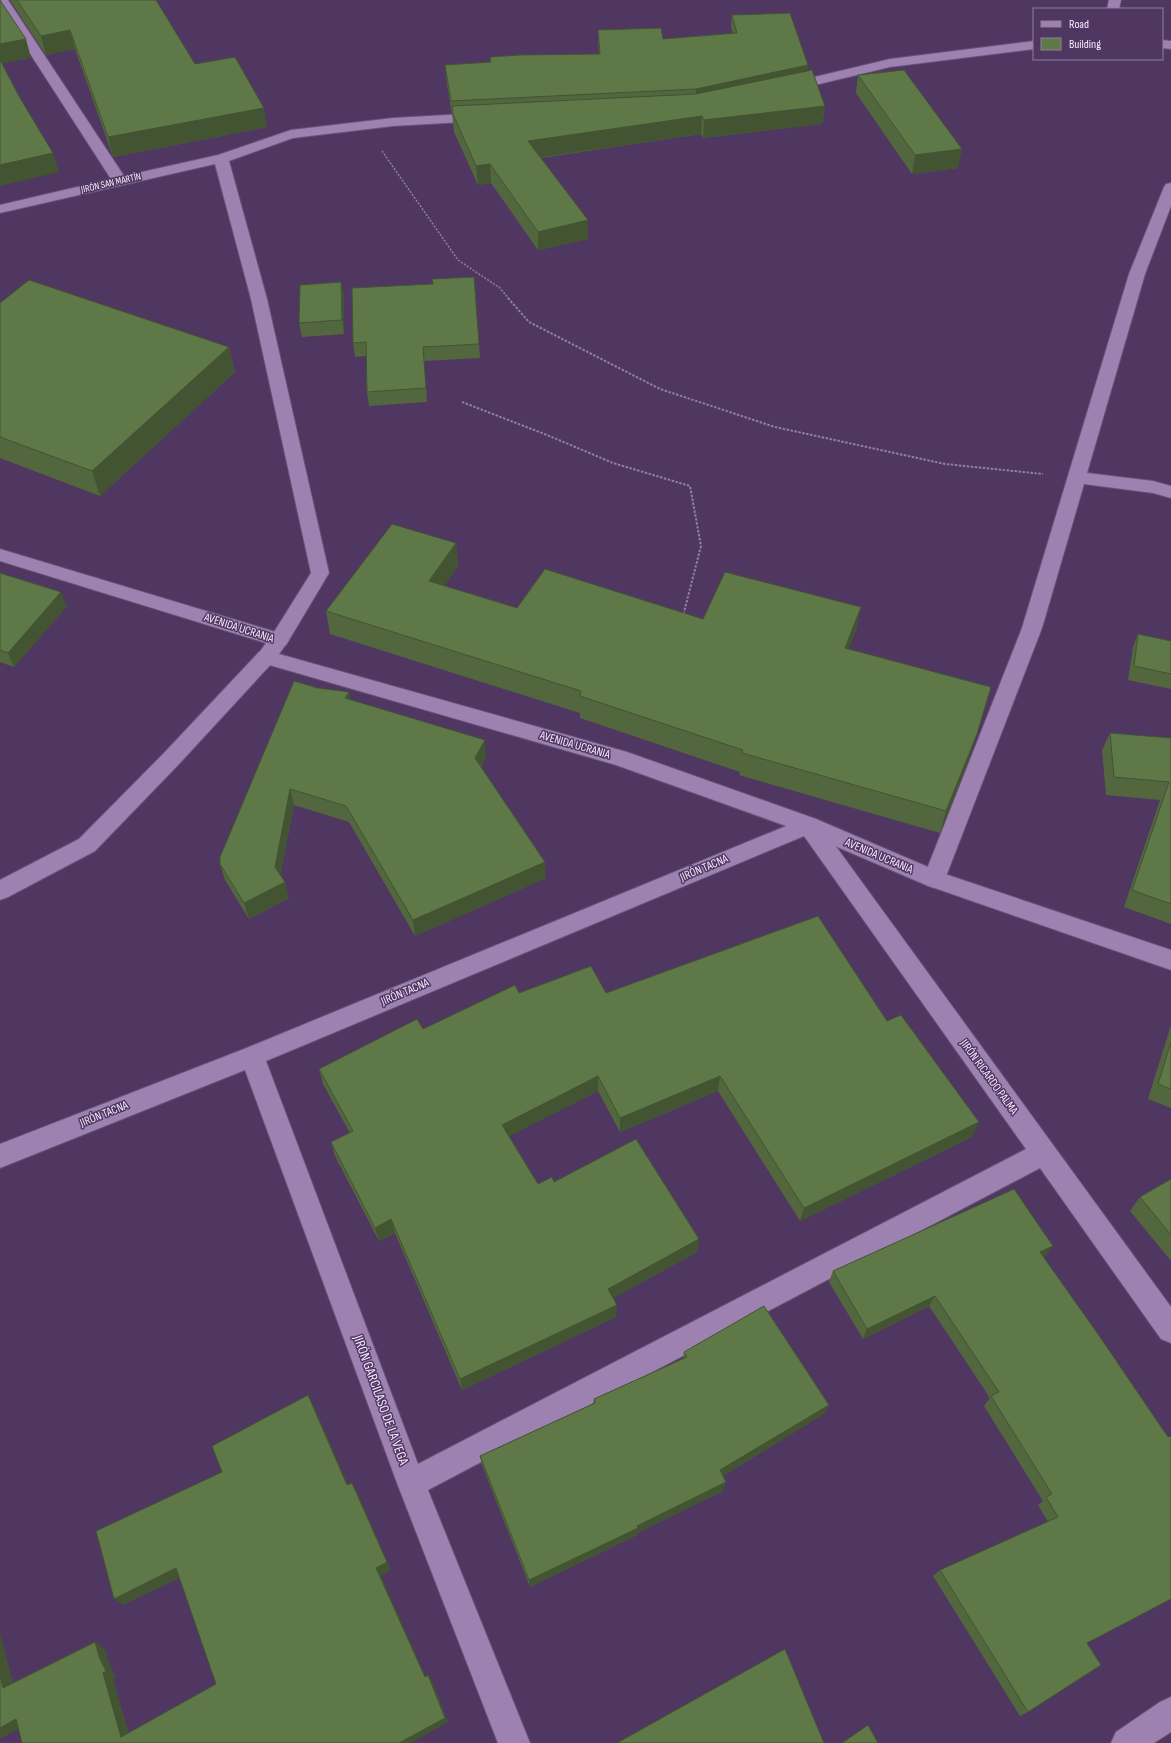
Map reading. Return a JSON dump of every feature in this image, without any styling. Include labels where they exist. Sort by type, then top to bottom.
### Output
[{"type":"street","points":[[2,0],[120,181]]},
{"type":"street","points":[[770,91],[890,63],[1033,45]]},
{"type":"street","name":"JIRÓN SAN MARTÍN","points":[[0,209],[190,164],[221,159],[291,134],[393,122],[497,117]]},
{"type":"street","points":[[221,159],[259,299],[320,573],[279,640]]},
{"type":"street","points":[[934,879],[1032,628],[1137,274],[1171,187]]},
{"type":"street","points":[[1077,477],[1153,487],[1171,492]]},
{"type":"street","name":"AVENIDA UCRANIA","points":[[0,555],[279,640],[266,657],[620,758],[808,825],[934,879],[1171,960]]},
{"type":"street","points":[[0,891],[87,845],[172,758],[266,657]]},
{"type":"street","name":"JIRÓN TACNA","points":[[0,1156],[252,1056],[808,825]]},
{"type":"street","name":"JIRÓN RICARDO PALMA","points":[[808,825],[1171,1330]]},
{"type":"street","name":"JIRÓN GARCILASO DE LA VEGA","points":[[252,1056],[411,1483],[514,1743]]},
{"type":"street","points":[[411,1483],[1044,1153]]},
{"type":"street","points":[[1127,1743],[1171,1713]]},
{"type":"path","points":[[340,128],[345,148],[379,146],[458,260],[500,288],[529,322],[660,389],[775,427],[945,464],[1077,477]]},
{"type":"path","points":[[462,402],[547,435],[613,463],[690,486],[701,546],[682,621]]},
{"type":"building","points":[[0,0],[26,39],[0,44]]},
{"type":"building","points":[[17,0],[156,0],[195,64],[235,57],[264,108],[108,137],[70,30],[41,36]]},
{"type":"building","points":[[790,13],[808,65],[696,89],[451,101],[445,65],[491,62],[490,57],[600,54],[598,30],[661,28],[663,39],[737,33],[732,15]]},
{"type":"building","points":[[0,60],[20,98],[53,153],[0,165]]},
{"type":"building","points":[[812,70],[825,106],[704,120],[702,116],[528,141],[588,220],[538,232],[490,164],[476,166],[453,114],[452,106],[696,94]]},
{"type":"building","points":[[904,70],[962,149],[915,155],[858,75]]},
{"type":"building","points":[[474,277],[479,344],[423,347],[426,388],[367,392],[366,342],[353,343],[352,288],[433,284],[432,279]]},
{"type":"building","points":[[29,280],[229,347],[92,471],[0,437],[0,303]]},
{"type":"building","points":[[341,282],[342,320],[299,323],[300,285]]},
{"type":"building","points":[[392,524],[456,543],[429,581],[517,608],[545,569],[703,619],[725,572],[861,607],[845,648],[991,687],[977,734],[946,811],[742,753],[743,750],[580,696],[581,691],[326,611]]},
{"type":"building","points":[[0,573],[61,592],[8,653],[0,650]]},
{"type":"building","points":[[1138,634],[1171,641],[1171,674],[1134,666]]},
{"type":"building","points":[[294,681],[318,688],[349,692],[345,698],[485,740],[475,758],[545,862],[413,920],[346,806],[290,789],[275,867],[285,882],[244,903],[220,864],[220,857]]},
{"type":"building","points":[[1110,733],[1171,738],[1171,904],[1132,890],[1169,782],[1114,777]]},
{"type":"building","points":[[818,916],[887,1021],[901,1015],[979,1122],[804,1208],[720,1076],[620,1118],[598,1076],[502,1125],[538,1184],[552,1177],[554,1182],[636,1139],[699,1239],[608,1289],[617,1305],[460,1379],[391,1219],[375,1228],[331,1142],[353,1131],[319,1069],[417,1019],[423,1029],[515,985],[519,993],[591,966],[606,993]]},
{"type":"building","points":[[1171,1042],[1171,1089],[1158,1084]]},
{"type":"building","points":[[1171,1179],[1171,1235],[1140,1197]]},
{"type":"building","points":[[1014,1189],[1053,1246],[1040,1252],[1168,1437],[1171,1436],[1171,1599],[1087,1643],[1101,1665],[1028,1712],[940,1570],[1058,1517],[1046,1497],[1052,1494],[991,1396],[999,1392],[935,1296],[867,1329],[833,1271]]},
{"type":"building","points":[[764,1306],[829,1405],[720,1470],[726,1482],[637,1526],[638,1528],[529,1580],[480,1456],[595,1403],[594,1399],[687,1357],[684,1352]]},
{"type":"building","points":[[308,1395],[347,1485],[352,1483],[387,1562],[376,1568],[425,1677],[428,1675],[445,1718],[399,1743],[22,1743],[16,1719],[0,1728],[0,1675],[3,1688],[95,1642],[100,1659],[106,1671],[103,1673],[121,1737],[216,1684],[176,1568],[114,1599],[96,1531],[222,1472],[212,1446]]},
{"type":"building","points":[[785,1649],[824,1743],[617,1743]]},
{"type":"building","points":[[868,1725],[878,1743],[842,1743]]}]
